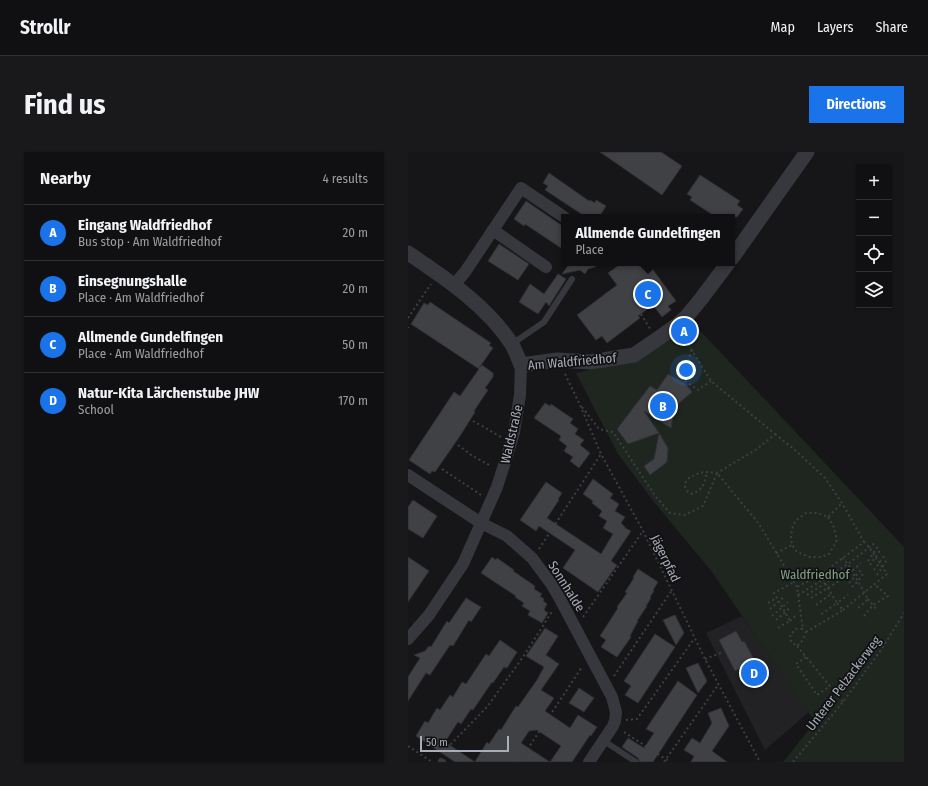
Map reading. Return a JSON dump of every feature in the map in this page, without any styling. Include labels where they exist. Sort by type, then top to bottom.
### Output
[{"type":"street","points":[[735,254],[807,152]]},
{"type":"street","points":[[454,285],[465,272],[521,188],[561,215]]},
{"type":"street","points":[[492,230],[546,267]]},
{"type":"street","name":"Waldstraße","points":[[408,253],[454,285],[487,313],[512,344],[521,365],[520,395],[514,432],[502,473],[463,564],[429,615],[408,639]]},
{"type":"street","name":"Am Waldfriedhof","points":[[521,365],[557,360],[590,362],[634,354],[677,325],[687,316],[703,292],[725,266]]},
{"type":"street","name":"Sonnhalde","points":[[408,475],[481,523],[507,536],[532,558],[552,585],[612,696],[616,712],[614,724]]},
{"type":"street","points":[[593,761],[614,724]]},
{"type":"lane","points":[[512,344],[544,322],[572,279]]},
{"type":"lane","points":[[604,741],[636,762]]},
{"type":"path","points":[[408,318],[438,274]]},
{"type":"path","points":[[641,314],[656,340]]},
{"type":"path","points":[[677,325],[711,381],[795,450],[825,478],[842,503],[864,542],[886,574],[843,610],[806,632],[803,640],[797,646]]},
{"type":"path","points":[[692,350],[681,378],[698,390],[711,381]]},
{"type":"path","name":"Jägerpfad","points":[[557,360],[569,381],[601,454],[643,531],[694,638],[760,762]]},
{"type":"path","points":[[580,405],[599,429],[613,432],[656,497],[670,513],[685,515],[703,506],[716,473]]},
{"type":"path","points":[[473,421],[511,443]]},
{"type":"path","points":[[707,472],[705,482],[700,491],[692,494],[688,492],[685,487],[686,480],[695,474],[707,472],[716,473],[757,449],[776,434]]},
{"type":"path","points":[[458,446],[502,473]]},
{"type":"path","points":[[532,558],[601,454]]},
{"type":"path","points":[[442,469],[490,501]]},
{"type":"path","points":[[716,473],[759,524],[797,587],[803,629],[806,632]]},
{"type":"path","points":[[828,517],[842,503]]},
{"type":"path","points":[[806,513],[818,513],[828,517],[833,525],[837,540],[829,554],[821,557],[810,557],[797,552],[792,545],[791,537],[795,521],[806,513]]},
{"type":"path","points":[[576,628],[643,531]]},
{"type":"path","points":[[797,587],[820,575],[864,542]]},
{"type":"path","points":[[798,595],[848,564],[876,542]]},
{"type":"path","points":[[776,553],[792,545]]},
{"type":"path","points":[[868,561],[879,545]]},
{"type":"path","points":[[870,565],[881,549]]},
{"type":"path","points":[[874,570],[885,555]]},
{"type":"path","points":[[842,558],[848,564],[868,599],[876,609]]},
{"type":"path","points":[[877,575],[888,558]]},
{"type":"path","points":[[845,577],[860,562]]},
{"type":"path","points":[[849,583],[861,570]]},
{"type":"path","points":[[852,587],[863,574]]},
{"type":"path","points":[[820,575],[827,588],[843,610]]},
{"type":"path","points":[[807,595],[835,577]]},
{"type":"path","points":[[811,598],[839,581]]},
{"type":"path","points":[[790,621],[774,593],[794,582]]},
{"type":"path","points":[[864,616],[873,605],[888,596],[874,584]]},
{"type":"path","points":[[606,686],[672,590]]},
{"type":"path","points":[[816,605],[831,594]]},
{"type":"path","points":[[820,615],[848,595]]},
{"type":"path","points":[[770,609],[785,596]]},
{"type":"path","points":[[768,603],[776,598]]},
{"type":"path","points":[[858,608],[868,599]]},
{"type":"path","points":[[442,761],[451,744],[487,707],[560,600]]},
{"type":"path","points":[[772,616],[788,602]]},
{"type":"path","points":[[776,620],[791,607]]},
{"type":"path","name":"Unterer Pelzackerweg","points":[[793,762],[843,702],[881,650],[904,613]]},
{"type":"path","points":[[778,628],[790,621],[796,615]]},
{"type":"path","points":[[803,629],[796,629],[790,635],[791,642],[797,646],[843,702]]},
{"type":"path","points":[[614,724],[637,719],[694,638]]},
{"type":"path","points":[[705,659],[723,652]]},
{"type":"path","points":[[519,762],[590,656]]},
{"type":"path","points":[[806,657],[796,664],[817,695],[830,686]]},
{"type":"path","points":[[665,761],[718,685]]},
{"type":"path","points":[[614,724],[665,761],[670,762]]},
{"type":"path","points":[[408,746],[433,762]]},
{"type":"shaded area","points":[[742,616],[809,712],[765,750],[706,633]]},
{"type":"green space","name":"Waldfriedhof","points":[[691,321],[904,547],[904,762],[783,762],[815,722],[712,572],[654,502],[618,454],[576,373],[642,359]]},
{"type":"building","points":[[600,152],[661,152],[682,166],[662,195]]},
{"type":"building","points":[[549,173],[589,201],[590,200],[595,203],[596,200],[606,206],[601,214],[581,214],[545,190],[548,186],[543,183]]},
{"type":"building","points":[[700,175],[740,201],[737,205],[743,209],[737,217],[735,217],[735,214],[711,214],[690,200],[692,197],[687,194]]},
{"type":"building","points":[[526,201],[561,225],[561,248],[525,224],[524,226],[514,219]]},
{"type":"building","points":[[499,244],[529,264],[518,280],[488,261]]},
{"type":"building","points":[[568,266],[595,266],[588,269],[585,274],[580,270],[562,274]]},
{"type":"building","points":[[618,266],[650,266],[676,301],[668,306],[671,310],[662,317],[653,305],[638,316],[640,318],[607,343],[602,336],[596,340],[577,315],[617,285],[608,273]]},
{"type":"building","points":[[558,274],[566,279],[549,306],[546,302],[538,314],[519,302],[530,284],[544,294]]},
{"type":"building","points":[[430,302],[491,343],[489,345],[493,348],[479,368],[482,365],[493,373],[493,377],[485,388],[488,390],[460,436],[435,472],[432,471],[430,474],[409,460],[454,392],[460,396],[479,369],[411,324],[424,303],[428,305]]},
{"type":"building","points":[[668,374],[685,383],[692,392],[670,411],[674,411],[671,428],[644,411],[659,433],[628,444],[617,429],[650,386],[657,390]]},
{"type":"building","points":[[545,403],[550,406],[551,404],[573,419],[570,423],[578,429],[575,434],[584,440],[580,445],[590,453],[579,468],[570,461],[573,457],[564,451],[567,446],[559,440],[561,436],[534,418]]},
{"type":"building","points":[[659,433],[668,448],[667,461],[650,475],[644,466],[654,459]]},
{"type":"building","points":[[593,479],[613,494],[610,498],[619,504],[615,511],[625,517],[621,523],[625,528],[631,531],[611,561],[617,565],[598,592],[563,568],[575,550],[539,526],[536,531],[520,520],[546,482],[562,493],[547,518],[601,554],[613,534],[603,528],[607,521],[599,516],[602,511],[592,503],[593,501],[583,494]]},
{"type":"building","points":[[413,500],[437,516],[423,538],[408,529],[408,507]]},
{"type":"building","points":[[408,557],[429,571],[408,602]]},
{"type":"building","points":[[492,557],[496,560],[497,558],[514,570],[513,571],[535,586],[534,589],[542,594],[540,596],[547,604],[544,610],[548,613],[542,623],[528,615],[530,611],[522,606],[524,603],[515,597],[516,596],[481,573]]},
{"type":"building","points":[[638,569],[658,582],[653,590],[654,591],[647,606],[637,621],[630,636],[631,637],[617,657],[601,647],[606,640],[600,636],[627,593],[625,592]]},
{"type":"building","points":[[466,598],[481,607],[471,622],[469,620],[453,646],[450,645],[430,675],[426,673],[408,701],[408,677],[420,658],[414,655],[425,651],[429,646],[431,647],[447,621],[449,623]]},
{"type":"building","points":[[675,615],[684,633],[676,645],[663,620]]},
{"type":"building","points":[[545,628],[558,636],[546,655],[559,664],[541,690],[554,698],[545,711],[570,728],[578,715],[597,727],[572,762],[475,762],[487,742],[489,744],[499,729],[501,730],[516,706],[518,707],[537,680],[544,667],[526,656]],"holes":[[[537,730],[561,746],[550,762],[521,743],[529,731]]]},
{"type":"building","points":[[736,631],[742,642],[744,641],[755,661],[735,671],[719,640]]},
{"type":"building","points":[[655,634],[675,647],[638,703],[625,695],[631,686],[624,681]]},
{"type":"building","points":[[500,640],[517,652],[507,668],[504,667],[493,683],[492,682],[473,710],[471,709],[461,724],[458,722],[445,742],[475,762],[455,762],[416,736],[425,721],[428,723],[437,708],[440,710],[450,695],[453,697],[462,682],[466,684],[486,654],[489,656]]},
{"type":"building","points":[[698,663],[707,681],[698,693],[686,668]]},
{"type":"building","points":[[678,681],[697,695],[653,762],[640,762],[638,758],[622,747],[628,738],[644,748],[654,733],[646,729]]},
{"type":"building","points":[[579,688],[594,698],[584,712],[569,703]]},
{"type":"building","points":[[721,708],[729,726],[712,751],[727,762],[691,762],[694,756],[684,750],[692,738],[700,743],[712,723],[708,713]]},
{"type":"place","name":"Allmende Gundelfingen","points":[[648,294]]},
{"type":"place","name":"Eingang Waldfriedhof","points":[[684,331]]},
{"type":"place","name":"Einsegnungshalle","points":[[663,406]]},
{"type":"place","name":"Natur-Kita Lärchenstube JHW","points":[[754,673]]}]
